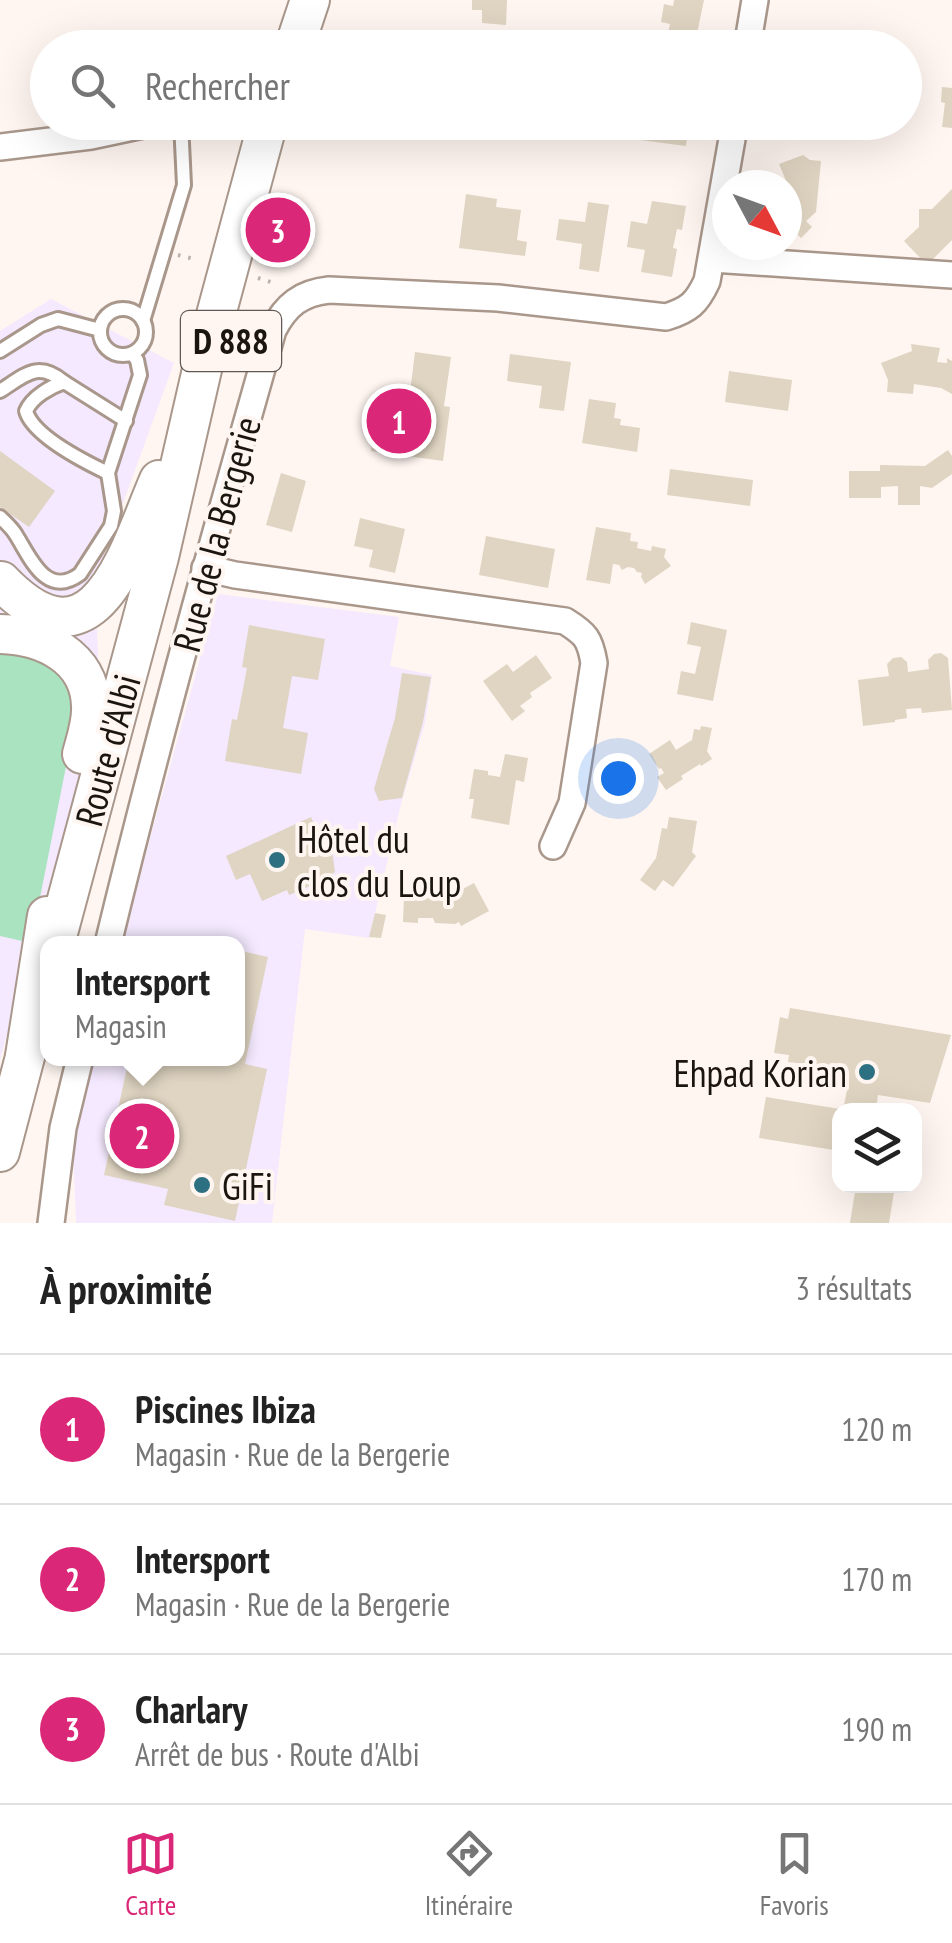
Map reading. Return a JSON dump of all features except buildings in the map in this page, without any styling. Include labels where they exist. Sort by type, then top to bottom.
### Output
[{"type":"main road","points":[[300,30],[310,0]]},
{"type":"main road","points":[[315,30],[319,0]]},
{"type":"main road","name":"Route d'Albi","points":[[57,936],[159,557],[206,352],[264,140]]},
{"type":"main road","name":"Route d'Albi","points":[[159,557],[204,432],[265,140]]},
{"type":"main road","points":[[0,589],[55,617],[75,617],[102,599],[197,396]]},
{"type":"main road","points":[[0,634],[20,634],[62,651],[79,668],[88,685],[92,708],[42,936]]},
{"type":"main road","points":[[24,1056],[40,951]]},
{"type":"main road","points":[[0,1152],[40,998]]},
{"type":"street","points":[[750,30],[755,0]]},
{"type":"street","points":[[0,147],[58,140]]},
{"type":"street","name":"Rue de la Bergerie","points":[[727,170],[732,140]]},
{"type":"street","name":"Rue de la Bergerie","points":[[110,936],[205,568],[273,330],[283,310],[297,298],[329,290],[480,297],[666,317],[685,312],[699,300],[712,259]]},
{"type":"street","points":[[726,260],[952,276]]},
{"type":"street","points":[[205,568],[566,621],[581,631],[590,642],[594,663],[572,804],[553,846]]},
{"type":"street","points":[[51,1223],[63,1128],[78,1066]]},
{"type":"lane","points":[[143,321],[134,312],[119,309],[106,315],[100,330],[102,343],[116,354],[132,354],[145,337],[143,321],[184,185],[182,140]]},
{"type":"lane","points":[[0,351],[58,318],[100,330]]},
{"type":"lane","points":[[0,517],[13,530],[38,572],[60,582],[80,574],[111,526],[114,510],[108,472],[140,375],[132,354]]},
{"type":"lane","points":[[0,391],[30,372],[44,369],[126,421]]},
{"type":"lane","points":[[64,382],[30,403],[26,411],[28,420],[84,462],[108,472]]},
{"type":"path","points":[[164,250],[201,261]]},
{"type":"shaded area","points":[[51,299],[174,363],[95,580],[100,704],[0,1060],[0,331]]},
{"type":"shaded area","points":[[218,594],[399,617],[390,666],[432,675],[425,723],[369,938],[305,929],[272,1223],[76,1223],[73,1144],[92,1066],[245,1066],[245,936],[123,936]]},
{"type":"green space","points":[[2,652],[44,655],[75,688],[76,716],[31,943],[0,936]]},
{"type":"place","name":"Charlary","points":[[278,230]]},
{"type":"place","name":"Piscines Ibiza","points":[[399,421]]},
{"type":"place","name":"Hôtel du clos du Loup","points":[[277,860]]},
{"type":"place","name":"Ehpad Korian","points":[[867,1072]]},
{"type":"place","name":"Intersport","points":[[142,1136]]},
{"type":"place","name":"GiFi","points":[[202,1185]]}]
